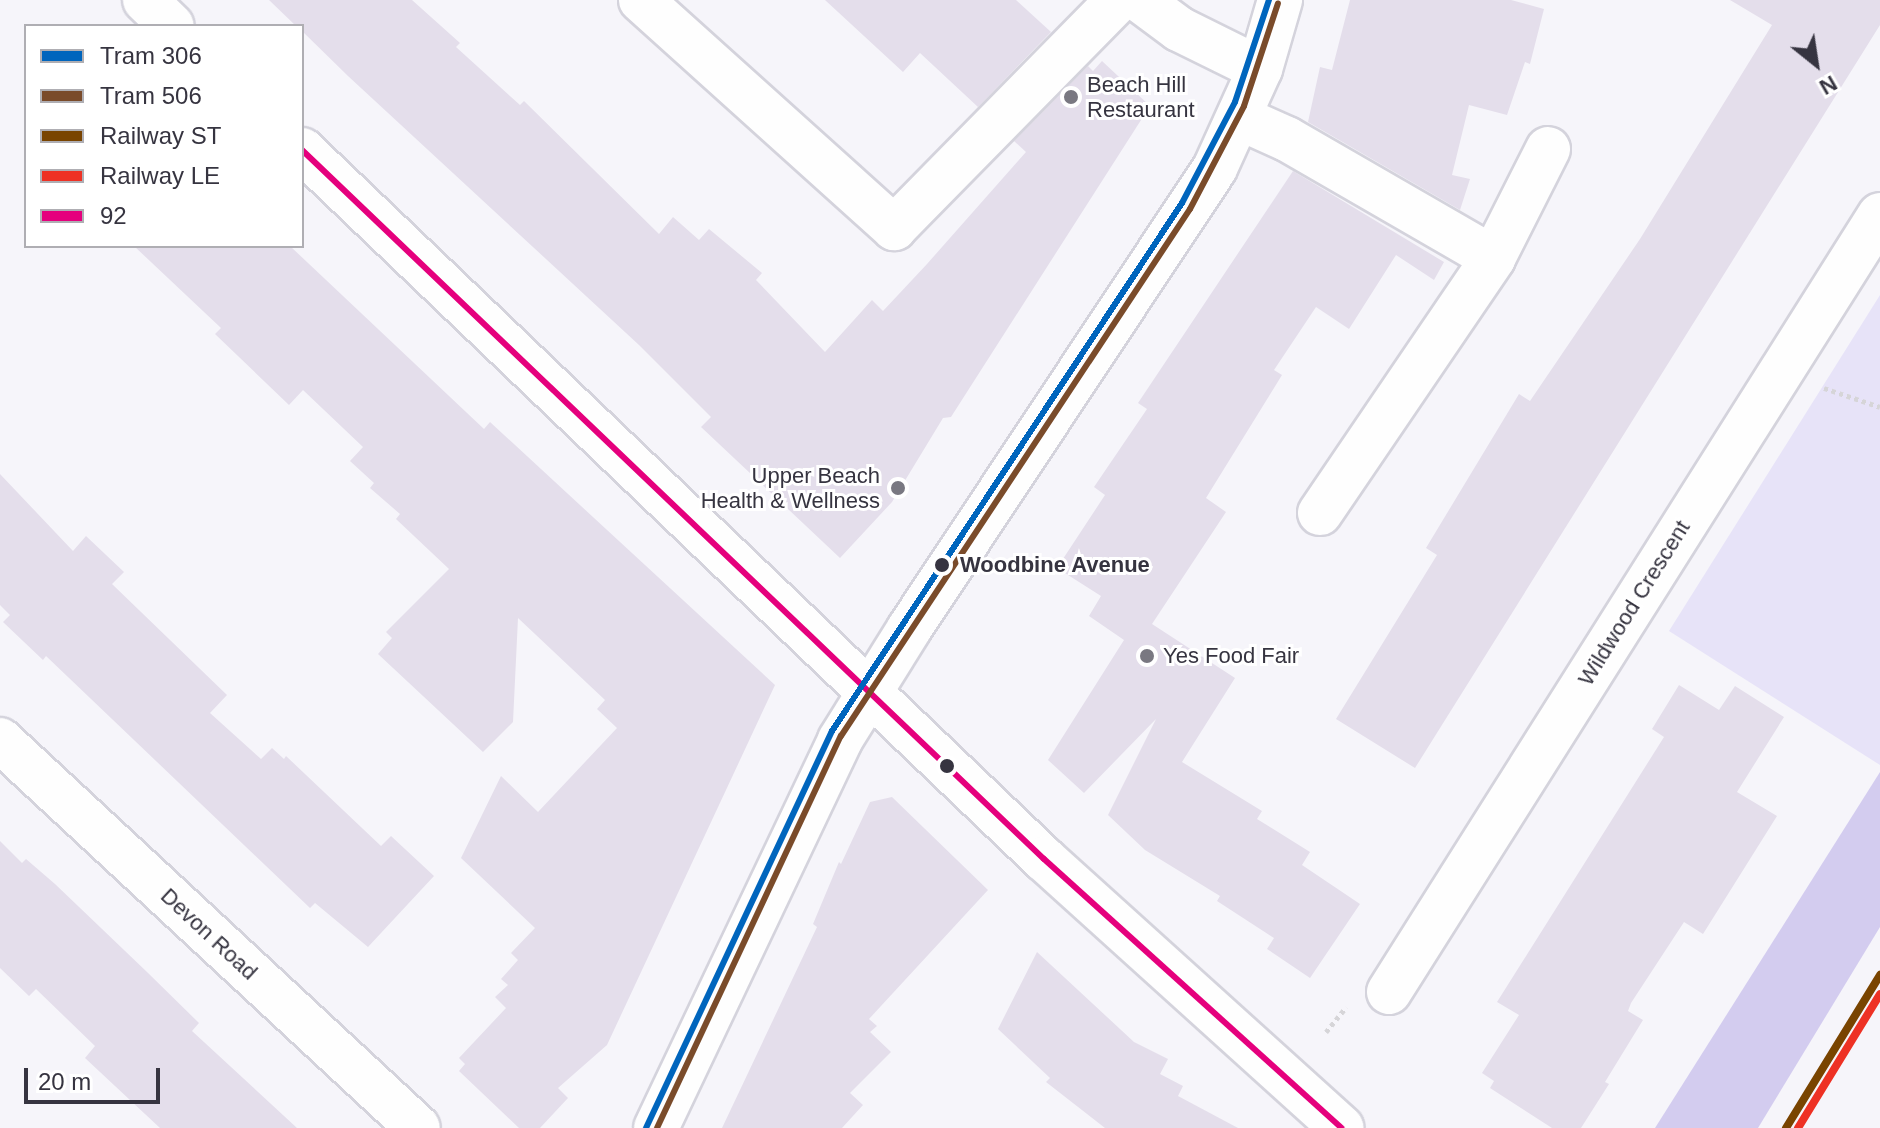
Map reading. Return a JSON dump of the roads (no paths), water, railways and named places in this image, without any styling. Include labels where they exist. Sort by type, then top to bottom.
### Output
[{"type":"main road","points":[[145,0],[170,24]]},
{"type":"main road","points":[[641,0],[894,228],[1118,0]]},
{"type":"main road","points":[[1140,0],[1179,29],[1260,69]]},
{"type":"main road","points":[[656,1128],[807,806],[870,691],[1178,226],[1240,118],[1260,69],[1280,0]]},
{"type":"main road","points":[[1240,118],[1287,139],[1493,258]]},
{"type":"main road","points":[[1320,513],[1493,258],[1548,149]]},
{"type":"main road","points":[[304,152],[1044,859],[1342,1128]]},
{"type":"main road","name":"Wildwood Crescent","points":[[1389,992],[1880,215]]},
{"type":"main road","name":"Devon Road","points":[[0,740],[418,1128]]},
{"type":"tram line","name":"306","points":[[646,1128],[832,731],[1182,203],[1235,102],[1269,0]]},
{"type":"tram line","name":"506","points":[[657,1128],[841,736],[1190,209],[1244,106],[1278,3]]},
{"type":"rail line","name":"ST","points":[[1786,1128],[1880,975]]},
{"type":"rail line","name":"LE","points":[[1798,1128],[1880,994]]},
{"type":"place","name":"Beach Hill Restaurant","points":[[1071,97]]},
{"type":"place","name":"Upper Beach Health & Wellness","points":[[898,488]]},
{"type":"place","name":"Woodbine Avenue","points":[[942,565]]},
{"type":"place","name":"Yes Food Fair","points":[[1147,656]]}]
